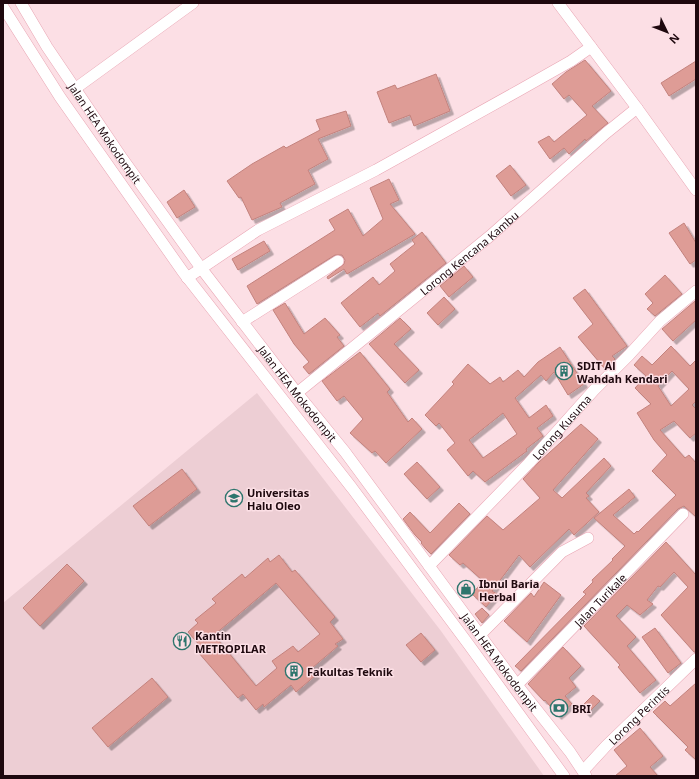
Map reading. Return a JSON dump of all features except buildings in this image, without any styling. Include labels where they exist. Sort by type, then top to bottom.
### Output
[{"type":"street","name":"Jalan HEA Mokodompit","points":[[21,3],[47,47],[122,158],[201,268],[297,393],[345,452],[517,685],[570,752],[584,773]]},
{"type":"street","points":[[76,88],[193,3]]},
{"type":"street","points":[[558,3],[637,108],[696,190]]},
{"type":"street","name":"Jalan HEA Mokodompit","points":[[3,7],[60,97],[187,278],[375,520],[469,644],[564,776]]},
{"type":"street","points":[[34,56],[47,47]]},
{"type":"street","points":[[187,278],[258,230],[383,166],[570,61],[591,47]]},
{"type":"street","name":"Lorong Kencana Kambu","points":[[297,393],[490,236],[606,133],[637,108]]},
{"type":"street","points":[[242,322],[338,261]]},
{"type":"street","name":"Lorong Kusuma","points":[[429,566],[529,463],[594,390],[660,321],[696,291]]},
{"type":"street","points":[[375,520],[388,510]]},
{"type":"street","name":"Jalan Turikale","points":[[517,685],[683,514]]},
{"type":"street","points":[[480,635],[562,552],[588,538]]},
{"type":"street","name":"Lorong Perintis","points":[[584,773],[606,746],[696,659]]},
{"type":"shaded area","name":"Universitas Halu Oleo","points":[[257,393],[441,631],[544,776],[3,776],[3,603]]},
{"type":"place","name":"SDIT Al Wahdah Kendari","points":[[564,371]]},
{"type":"place","name":"Universitas Halu Oleo","points":[[234,498]]},
{"type":"place","name":"Ibnul Baria Herbal","points":[[466,589]]},
{"type":"place","name":"Kantin METROPILAR","points":[[182,641]]},
{"type":"place","name":"Fakultas Teknik","points":[[294,671]]},
{"type":"place","name":"BRI","points":[[559,708]]}]
